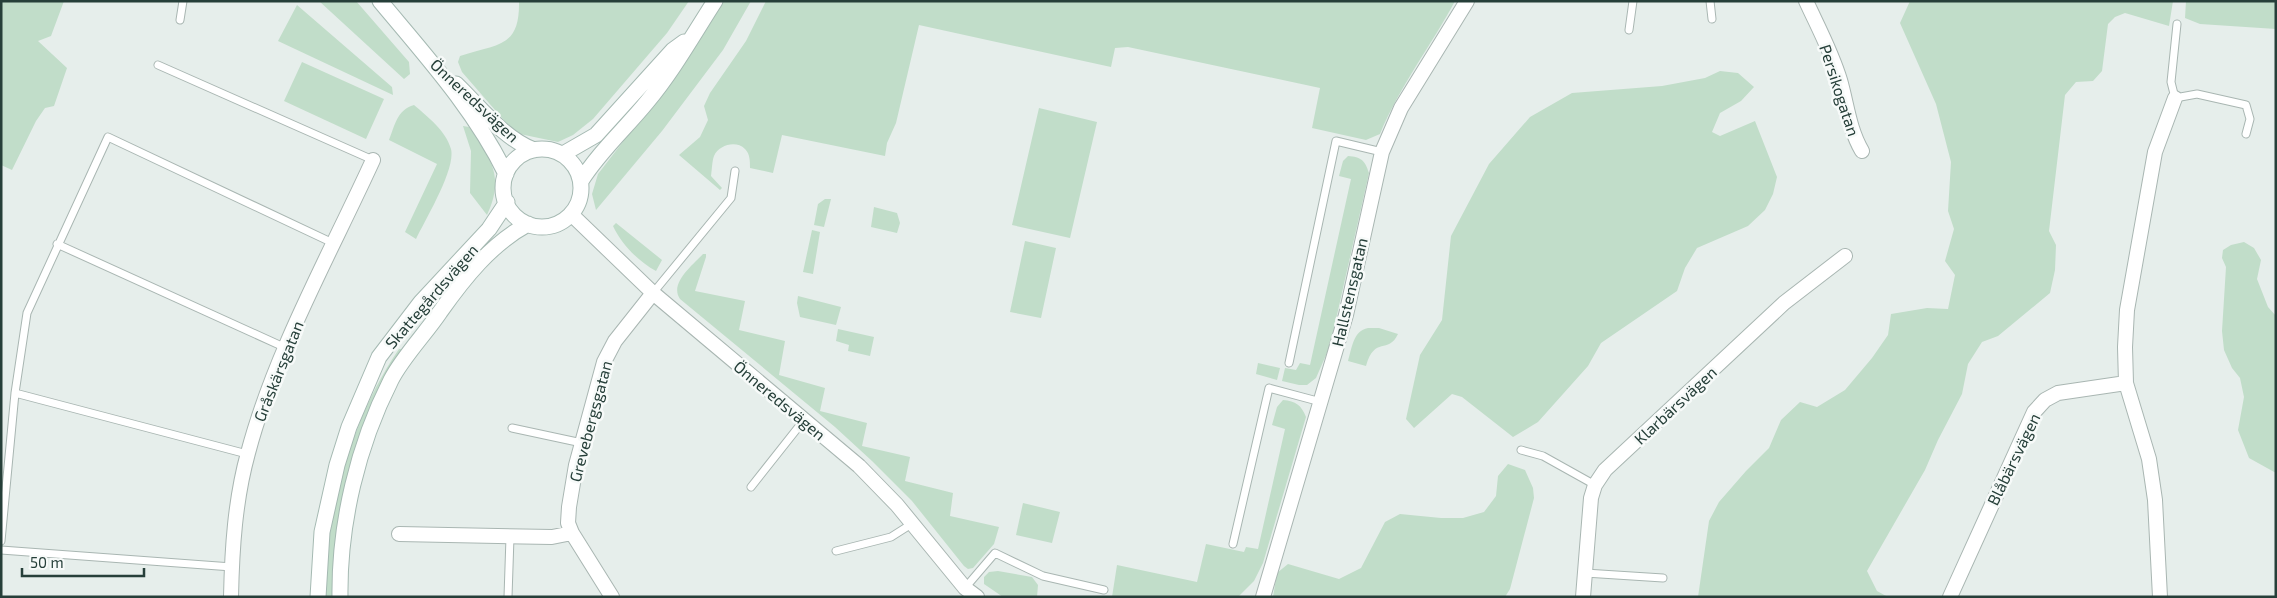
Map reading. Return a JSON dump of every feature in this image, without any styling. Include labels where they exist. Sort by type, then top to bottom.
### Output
[{"type":"street","name":"Önneredsvägen","points":[[380,1],[418,46],[480,128],[506,174]]},
{"type":"street","points":[[581,181],[592,164],[647,102],[669,73],[715,1]]},
{"type":"street","name":"Hallstensgatan","points":[[1263,597],[1346,315],[1382,152],[1401,108],[1467,1]]},
{"type":"street","name":"Persikogatan","points":[[1806,1],[1840,80],[1854,137],[1862,151]]},
{"type":"street","points":[[562,154],[596,135],[673,50],[690,38]]},
{"type":"street","name":"Önneredsvägen","points":[[418,46],[506,133],[523,146],[534,150]]},
{"type":"street","points":[[2160,597],[2155,500],[2149,459],[2126,383],[2125,347],[2127,310],[2151,170],[2155,152],[2176,98]]},
{"type":"street","points":[[534,150],[552,150],[562,154],[574,165],[581,181],[580,199],[571,214],[555,224],[537,226],[528,224],[514,214],[507,202],[504,190],[506,174],[518,158],[534,150]]},
{"type":"street","name":"Gråskärsgatan","points":[[231,597],[234,536],[247,454],[264,403],[287,348],[373,160]]},
{"type":"street","name":"Skattegårdsvägen","points":[[318,597],[322,532],[337,465],[349,427],[379,357],[421,302],[489,229],[507,202]]},
{"type":"street","name":"Önneredsvägen","points":[[571,214],[653,293],[859,466],[912,524],[965,588],[977,597]]},
{"type":"street","name":"Skattegårdsvägen","points":[[340,597],[342,560],[354,483],[367,436],[392,378],[472,270],[502,241],[528,224]]},
{"type":"street","name":"Klarbärsvägen","points":[[1583,597],[1591,498],[1595,485],[1605,470],[1784,303],[1845,256]]},
{"type":"street","name":"Grevebergsgatan","points":[[612,597],[572,533],[568,523],[569,507],[582,443],[604,362],[614,341],[653,293]]},
{"type":"street","name":"Blåbärsvägen","points":[[1950,597],[2034,412],[2045,400],[2058,393],[2126,383]]},
{"type":"street","points":[[399,534],[552,537],[572,533]]},
{"type":"lane","points":[[180,20],[183,1]]},
{"type":"lane","points":[[1629,30],[1633,1]]},
{"type":"lane","points":[[1710,1],[1712,19]]},
{"type":"lane","points":[[2177,24],[2170,82],[2176,98],[2197,94],[2246,105],[2250,119],[2246,134]]},
{"type":"lane","points":[[158,65],[373,160]]},
{"type":"lane","points":[[1,541],[15,393],[27,313],[57,244],[108,137],[335,244]]},
{"type":"lane","points":[[1289,363],[1336,141],[1382,152]]},
{"type":"lane","points":[[653,293],[732,198],[736,170]]},
{"type":"lane","points":[[57,244],[287,348]]},
{"type":"lane","points":[[1233,544],[1269,388],[1321,402]]},
{"type":"lane","points":[[15,393],[247,454]]},
{"type":"lane","points":[[751,487],[804,420]]},
{"type":"lane","points":[[512,428],[582,443]]},
{"type":"lane","points":[[1521,450],[1544,456],[1595,485]]},
{"type":"lane","points":[[836,551],[891,537],[912,524]]},
{"type":"lane","points":[[508,597],[510,537]]},
{"type":"lane","points":[[1,550],[232,567]]},
{"type":"lane","points":[[965,588],[995,553],[1043,576],[1104,590]]},
{"type":"lane","points":[[1585,573],[1663,578]]},
{"type":"green space","points":[[1,1],[64,1],[51,36],[38,41],[67,68],[54,106],[45,108],[36,121],[12,170],[1,165]]},
{"type":"green space","points":[[319,1],[356,1],[409,62],[410,74],[404,79]]},
{"type":"green space","points":[[519,1],[689,1],[667,33],[593,119],[573,135],[558,142],[515,133],[462,72],[458,62],[460,56],[495,46],[511,36],[518,17]]},
{"type":"green space","points":[[724,1],[751,1],[723,50],[662,131],[596,210],[592,194],[598,174],[690,55]]},
{"type":"green space","points":[[766,1],[1455,1],[1396,100],[1380,134],[1366,140],[1312,128],[1320,88],[1128,47],[1115,48],[1111,67],[919,25],[896,123],[887,143],[885,156],[782,135],[773,173],[750,168],[747,151],[741,146],[728,145],[716,152],[713,160],[711,176],[722,188],[720,190],[679,155],[700,137],[708,120],[704,106],[710,93],[746,41]]},
{"type":"green space","points":[[1910,1],[2173,1],[2169,26],[2125,13],[2115,17],[2108,24],[2102,71],[2093,81],[2076,82],[2065,95],[2049,231],[2056,245],[2055,270],[2050,293],[1998,336],[1982,342],[1968,364],[1962,394],[1925,470],[1867,571],[1877,591],[1888,597],[1698,597],[1709,521],[1719,502],[1769,448],[1781,420],[1800,402],[1817,407],[1845,390],[1872,358],[1888,335],[1891,314],[1927,308],[1948,309],[1955,275],[1945,261],[1954,229],[1948,211],[1951,162],[1936,104],[1900,23]]},
{"type":"green space","points":[[2186,1],[2276,1],[2276,29],[2200,24],[2185,18]]},
{"type":"green space","points":[[297,5],[392,87],[393,95],[278,41]]},
{"type":"green space","points":[[302,62],[384,99],[366,139],[284,101]]},
{"type":"green space","points":[[1720,71],[1738,73],[1754,87],[1741,101],[1720,113],[1712,132],[1720,136],[1755,121],[1777,177],[1773,194],[1765,210],[1748,226],[1697,248],[1685,268],[1677,291],[1601,343],[1588,366],[1538,422],[1513,437],[1462,397],[1452,394],[1414,428],[1406,419],[1420,355],[1442,320],[1451,236],[1489,164],[1530,117],[1572,93],[1662,86],[1705,78]]},
{"type":"green space","points":[[414,105],[436,125],[449,142],[451,149],[449,169],[416,239],[405,232],[437,164],[389,140],[400,114],[408,107]]},
{"type":"green space","points":[[1039,108],[1097,122],[1070,238],[1012,225]]},
{"type":"green space","points":[[463,126],[469,127],[484,149],[493,168],[495,189],[487,215],[470,193],[471,151]]},
{"type":"green space","points":[[1348,156],[1362,160],[1369,173],[1330,346],[1316,378],[1307,385],[1282,381],[1285,368],[1296,370],[1300,363],[1310,365],[1351,179],[1339,176],[1343,161]]},
{"type":"green space","points":[[825,199],[831,199],[824,227],[814,225],[818,204]]},
{"type":"green space","points":[[874,207],[897,213],[900,223],[897,233],[871,227]]},
{"type":"green space","points":[[616,223],[662,260],[656,271],[626,246],[613,226]]},
{"type":"green space","points":[[812,230],[820,232],[813,274],[803,272]]},
{"type":"green space","points":[[1025,241],[1056,248],[1041,318],[1010,312]]},
{"type":"green space","points":[[2244,242],[2254,248],[2261,260],[2257,279],[2268,307],[2276,316],[2276,473],[2249,458],[2238,430],[2244,397],[2240,378],[2232,368],[2224,350],[2222,331],[2226,267],[2222,258],[2223,250],[2231,245]]},
{"type":"green space","points":[[703,254],[706,254],[706,257],[695,291],[745,301],[739,330],[785,341],[779,375],[825,388],[820,411],[867,423],[862,446],[910,457],[905,481],[953,493],[950,516],[999,527],[994,544],[973,568],[968,569],[964,566],[912,501],[835,427],[680,299],[677,293],[680,281],[688,269]]},
{"type":"green space","points":[[798,296],[841,307],[836,325],[800,317],[797,303]]},
{"type":"green space","points":[[1368,328],[1379,328],[1398,334],[1390,344],[1373,351],[1366,366],[1348,361],[1356,336]]},
{"type":"green space","points":[[838,329],[874,337],[870,356],[848,351],[849,345],[836,341]]},
{"type":"green space","points":[[399,349],[403,349],[372,413],[334,597],[324,597],[330,532],[344,467],[367,406]]},
{"type":"green space","points":[[1258,363],[1280,368],[1277,380],[1256,374]]},
{"type":"green space","points":[[1283,400],[1297,404],[1306,417],[1263,563],[1254,581],[1238,597],[1112,597],[1117,565],[1197,582],[1206,544],[1244,552],[1246,547],[1258,549],[1285,429],[1272,425],[1277,407]]},
{"type":"green space","points":[[1508,464],[1525,470],[1533,488],[1534,498],[1510,589],[1505,597],[1273,597],[1277,573],[1288,564],[1339,579],[1361,568],[1385,522],[1400,514],[1463,518],[1484,512],[1496,496],[1498,476]]},
{"type":"green space","points":[[1023,503],[1060,512],[1052,543],[1016,535]]},
{"type":"green space","points":[[998,571],[1032,577],[1038,585],[1037,597],[1003,597],[984,584],[984,577],[989,572]]}]
